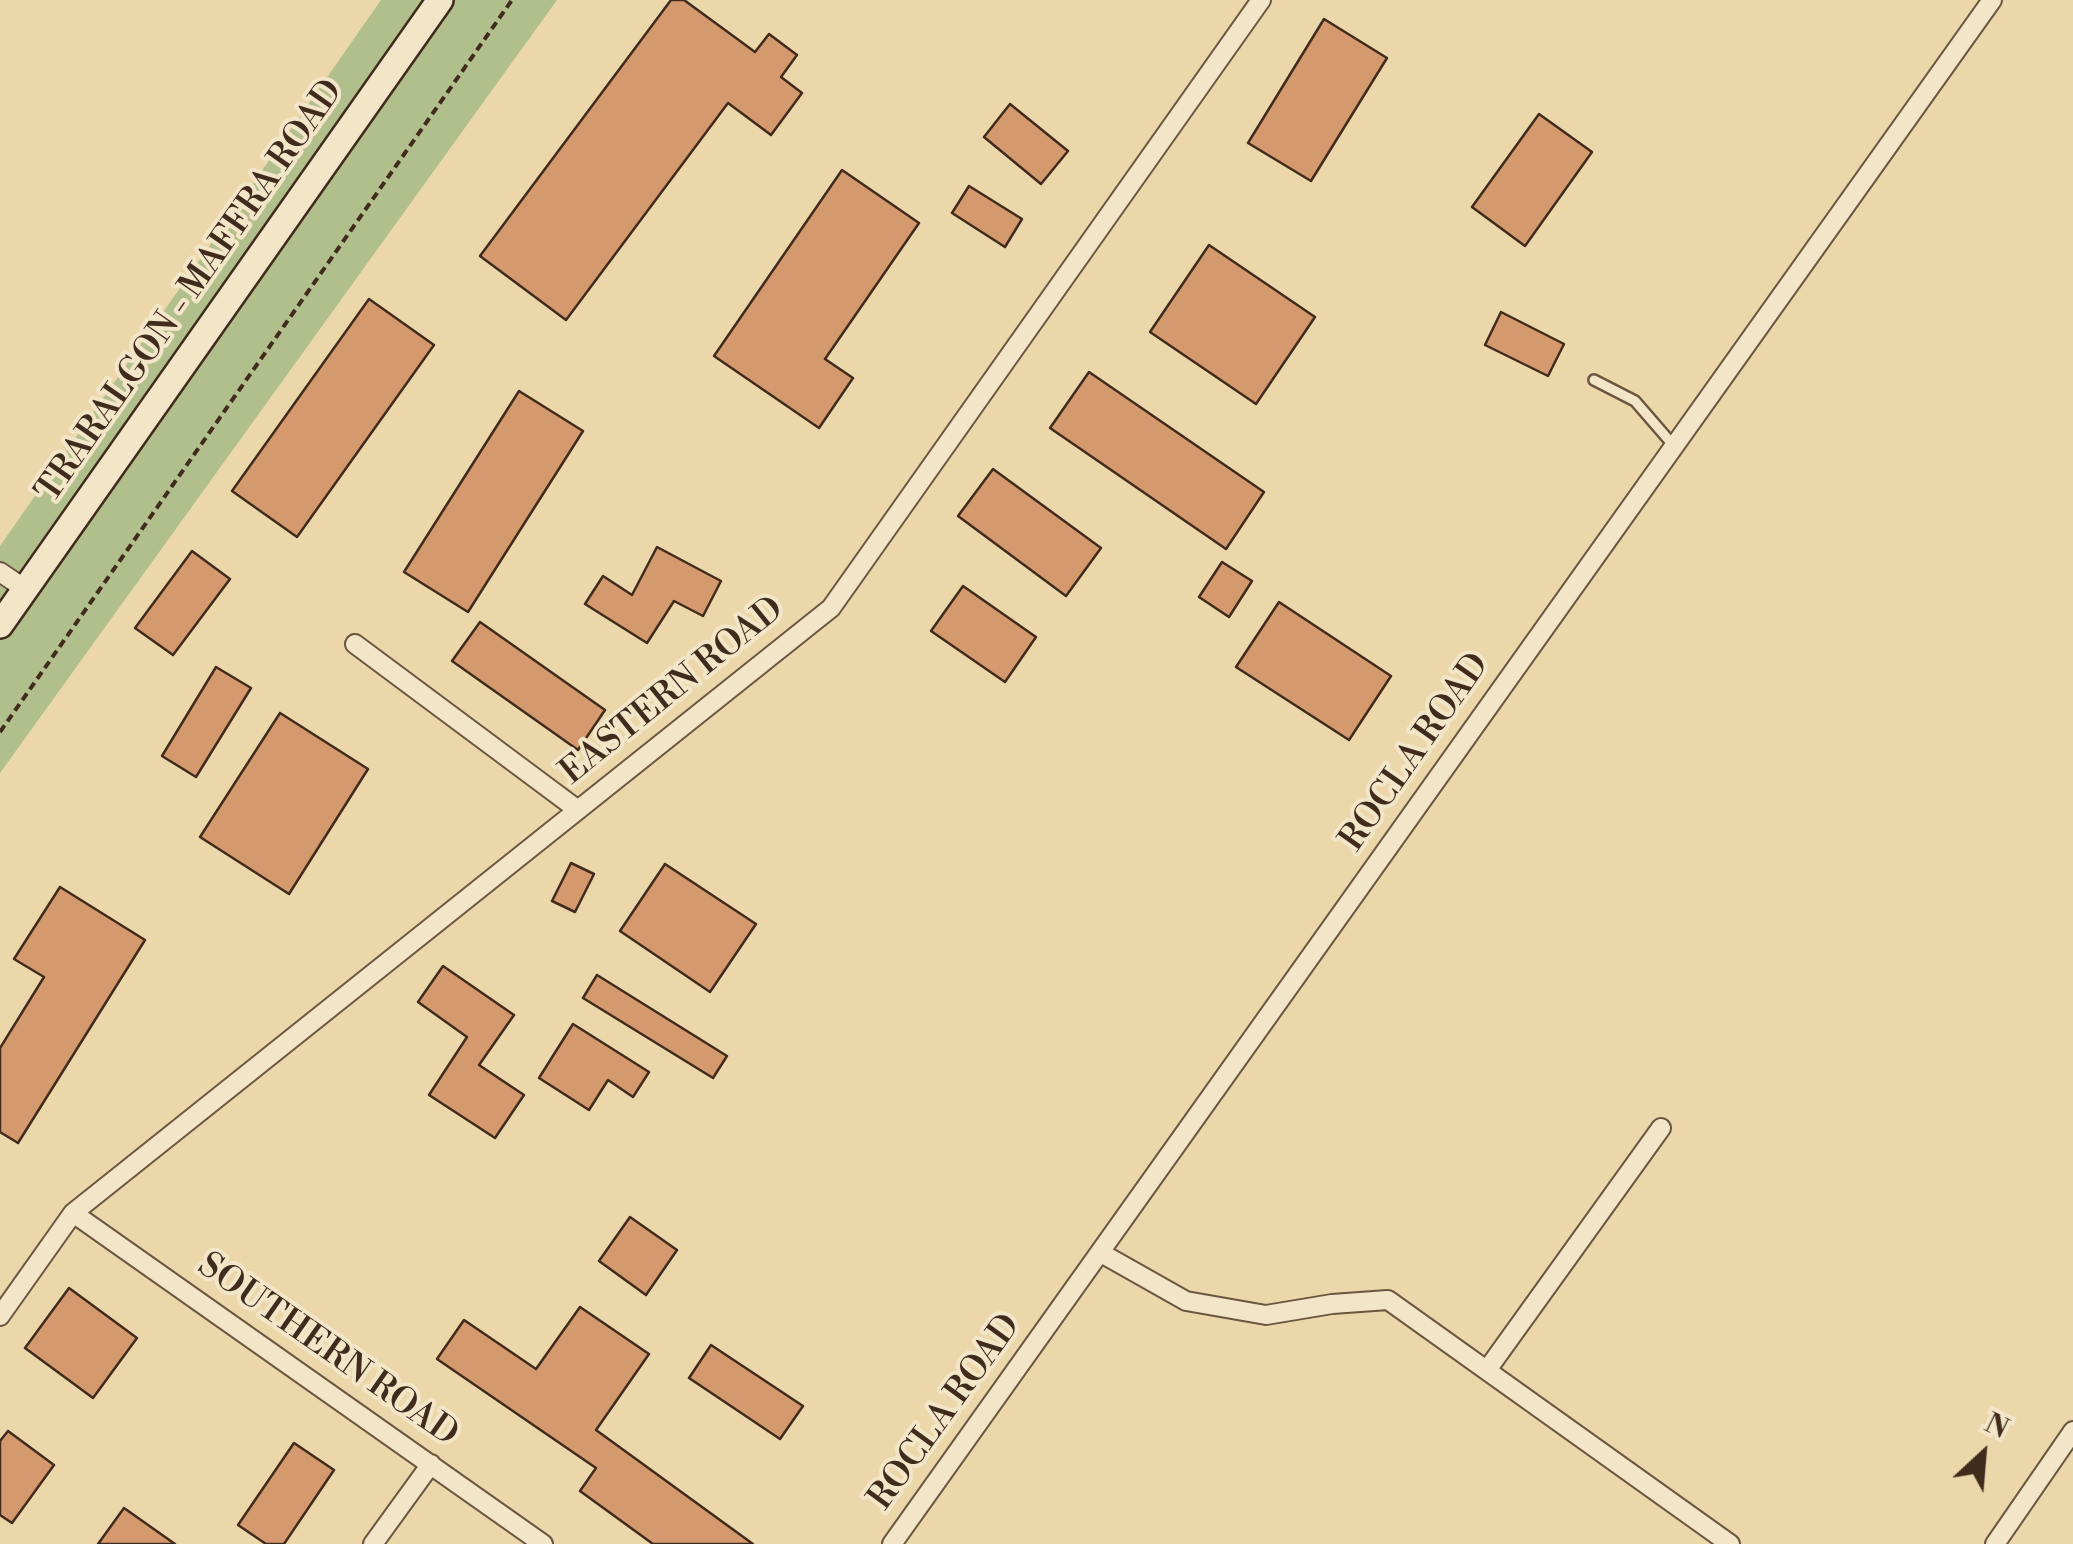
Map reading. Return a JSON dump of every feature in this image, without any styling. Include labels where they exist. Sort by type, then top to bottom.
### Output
[{"type":"main road","name":"TRARALGON - MAFFRA ROAD","points":[[0,625],[440,0]]},
{"type":"street","name":"EASTERN ROAD","points":[[0,1316],[72,1212],[830,608],[1262,0]]},
{"type":"street","name":"ROCLA ROAD","points":[[892,1544],[1992,0]]},
{"type":"street","points":[[0,572],[25,589]]},
{"type":"street","points":[[355,644],[578,810]]},
{"type":"street","points":[[1486,1370],[1660,1128]]},
{"type":"street","name":"SOUTHERN ROAD","points":[[72,1212],[543,1544]]},
{"type":"street","points":[[1101,1253],[1186,1301],[1266,1314],[1388,1300],[1730,1544]]},
{"type":"street","points":[[1995,1544],[2073,1432]]},
{"type":"street","points":[[374,1544],[431,1464]]},
{"type":"lane","points":[[1594,380],[1636,401],[1674,446]]},
{"type":"path","points":[[0,732],[512,0]]},
{"type":"green space","points":[[381,0],[557,0],[0,773],[0,546]]},
{"type":"building","points":[[671,0],[684,0],[755,52],[769,34],[797,55],[781,77],[802,93],[771,135],[728,103],[566,320],[480,256]]},
{"type":"building","points":[[1324,19],[1387,58],[1311,181],[1248,143]]},
{"type":"building","points":[[1010,104],[1068,151],[1041,184],[984,137]]},
{"type":"building","points":[[1539,114],[1592,152],[1525,246],[1472,207]]},
{"type":"building","points":[[842,170],[919,223],[825,359],[853,378],[819,428],[714,356]]},
{"type":"building","points":[[969,186],[1022,219],[1005,247],[952,213]]},
{"type":"building","points":[[1209,245],[1315,317],[1256,404],[1150,332]]},
{"type":"building","points":[[369,299],[434,345],[297,537],[232,491]]},
{"type":"building","points":[[1501,312],[1564,344],[1548,376],[1485,345]]},
{"type":"building","points":[[1089,372],[1264,492],[1226,549],[1050,428]]},
{"type":"building","points":[[519,391],[583,431],[468,612],[404,572]]},
{"type":"building","points":[[993,469],[1101,548],[1066,596],[958,516]]},
{"type":"building","points":[[657,547],[721,581],[703,616],[674,601],[647,643],[585,604],[603,576],[632,595]]},
{"type":"building","points":[[192,551],[230,579],[173,655],[135,628]]},
{"type":"building","points":[[1222,562],[1252,581],[1229,617],[1199,597]]},
{"type":"building","points":[[963,586],[1036,637],[1005,682],[931,631]]},
{"type":"building","points":[[1279,602],[1391,676],[1349,740],[1236,667]]},
{"type":"building","points":[[480,622],[605,710],[578,750],[452,661]]},
{"type":"building","points":[[216,667],[251,688],[196,777],[162,756]]},
{"type":"building","points":[[280,713],[368,769],[289,894],[200,837]]},
{"type":"building","points":[[571,863],[594,874],[575,912],[552,901]]},
{"type":"building","points":[[665,864],[756,924],[710,992],[620,931]]},
{"type":"building","points":[[60,887],[145,940],[18,1143],[0,1132],[0,1048],[44,977],[14,959]]},
{"type":"building","points":[[443,966],[514,1015],[479,1065],[524,1095],[495,1138],[429,1095],[467,1037],[418,1002]]},
{"type":"building","points":[[597,975],[727,1056],[713,1078],[583,998]]},
{"type":"building","points":[[573,1024],[649,1072],[633,1097],[608,1080],[589,1110],[539,1078]]},
{"type":"building","points":[[630,1217],[677,1250],[646,1295],[599,1261]]},
{"type":"building","points":[[69,1288],[137,1338],[93,1398],[25,1348]]},
{"type":"building","points":[[580,1307],[649,1354],[596,1430],[753,1544],[653,1544],[580,1491],[596,1468],[437,1359],[464,1320],[536,1369]]},
{"type":"building","points":[[711,1345],[803,1406],[780,1439],[689,1378]]},
{"type":"building","points":[[8,1431],[54,1465],[12,1523],[0,1515],[0,1441]]},
{"type":"building","points":[[294,1443],[334,1470],[284,1544],[266,1544],[238,1525]]},
{"type":"building","points":[[124,1508],[175,1544],[98,1544]]}]
